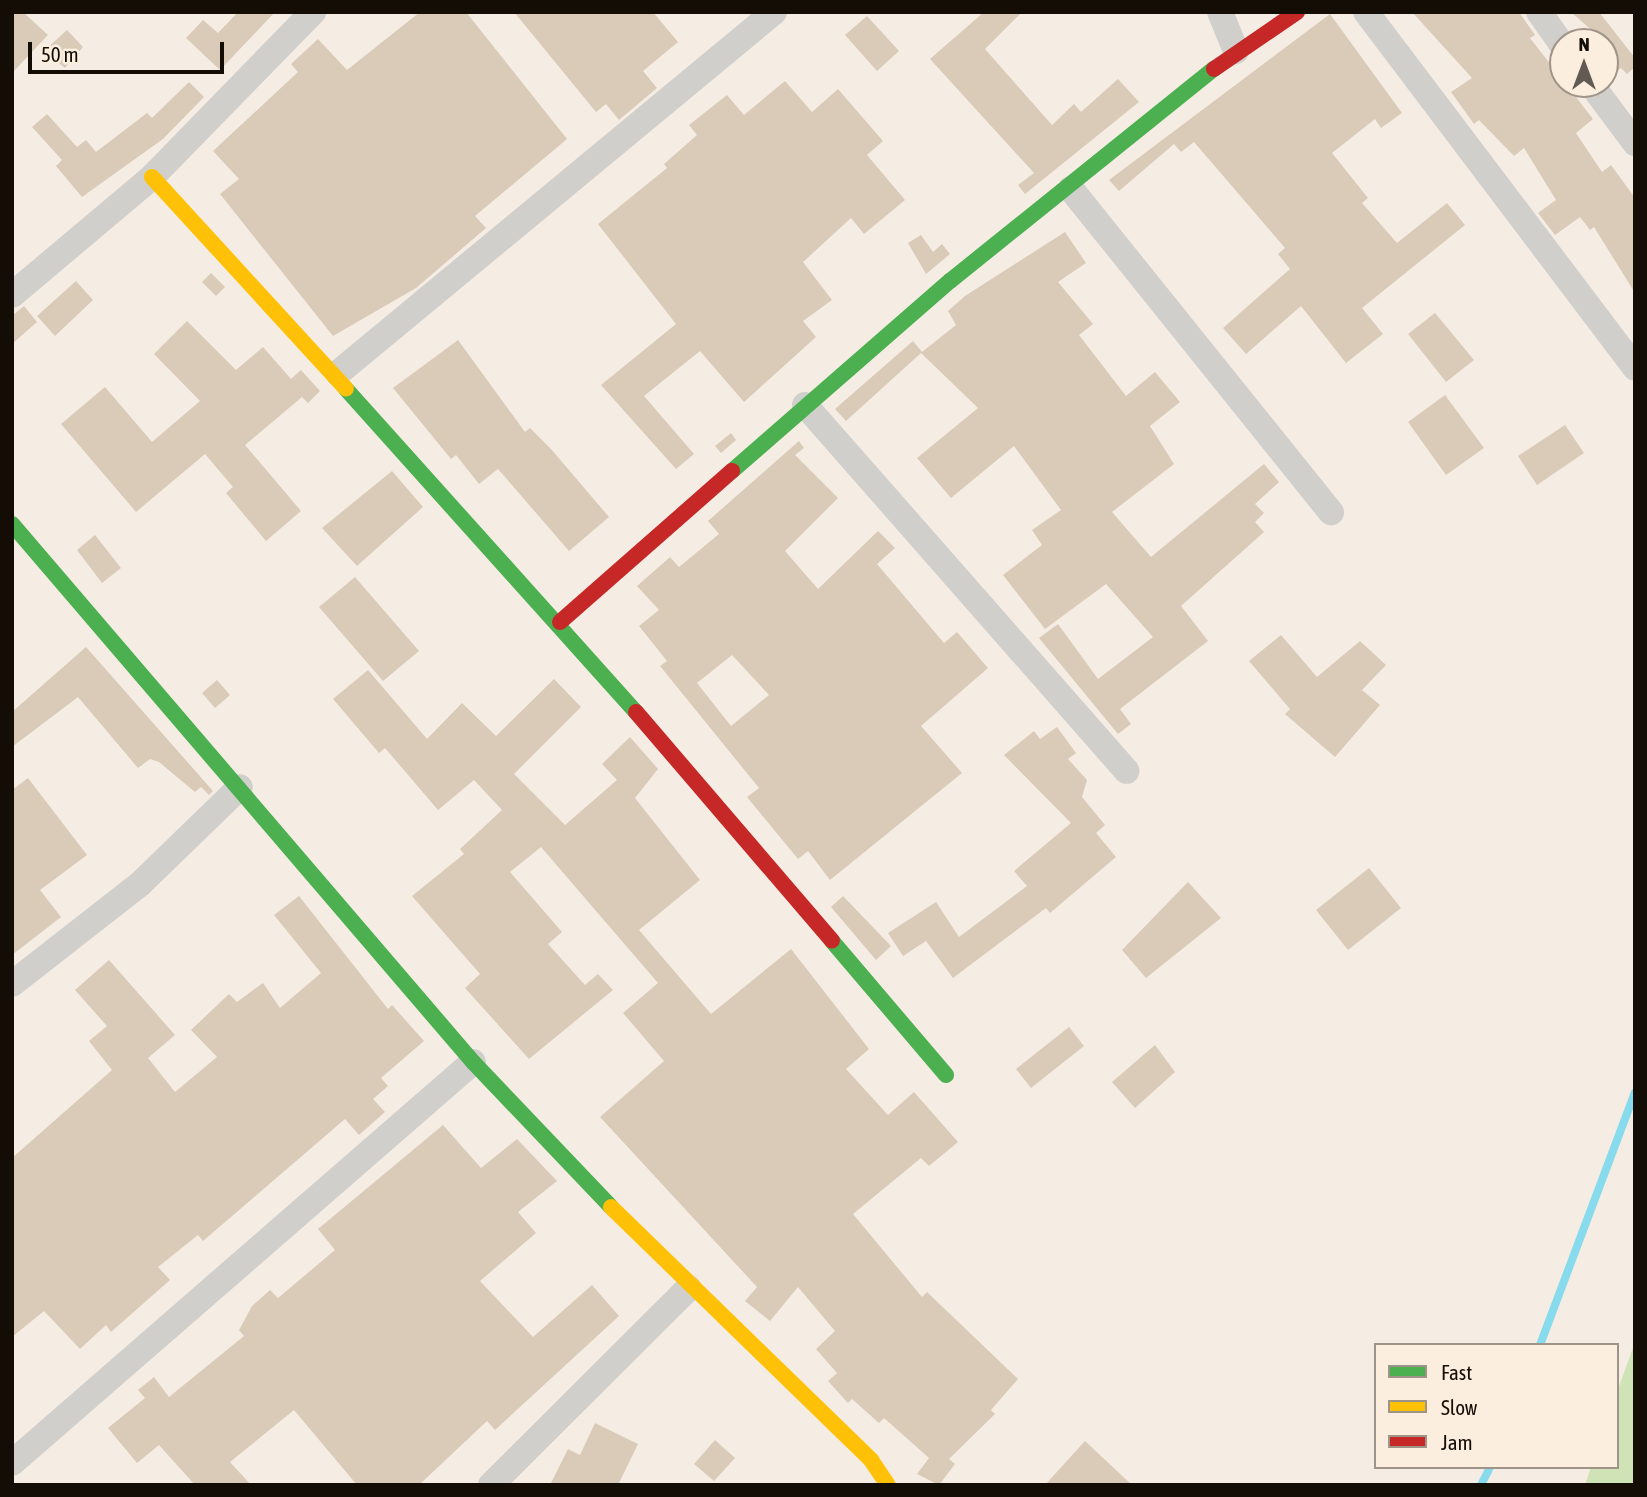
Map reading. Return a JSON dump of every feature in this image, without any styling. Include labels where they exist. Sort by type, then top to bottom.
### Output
[{"type":"street","points":[[12,295],[152,177],[313,12]]},
{"type":"street","points":[[338,373],[744,21],[774,12]]},
{"type":"street","points":[[1220,12],[1236,51]]},
{"type":"street","points":[[560,622],[950,281],[1071,189],[1236,51],[1297,12]]},
{"type":"street","points":[[1366,12],[1635,368]]},
{"type":"street","points":[[1538,12],[1550,28]]},
{"type":"street","points":[[1601,98],[1635,143]]},
{"type":"street","points":[[152,177],[338,373],[560,622],[947,1075]]},
{"type":"street","points":[[1071,189],[1331,512]]},
{"type":"street","points":[[805,405],[1126,771]]},
{"type":"street","points":[[12,524],[473,1062],[689,1288],[871,1461],[888,1485]]},
{"type":"street","points":[[12,984],[141,884],[240,787]]},
{"type":"street","points":[[12,1463],[473,1062]]},
{"type":"street","points":[[491,1485],[689,1288]]},
{"type":"green space","points":[[1635,1342],[1635,1485],[1585,1485],[1590,1469],[1619,1469],[1619,1386]]},
{"type":"building","points":[[12,12],[23,12],[48,35],[12,73]]},
{"type":"building","points":[[238,12],[275,12],[220,70],[186,38],[203,20],[218,33]]},
{"type":"building","points":[[420,12],[466,12],[567,139],[475,216],[486,228],[416,288],[333,336],[220,194],[239,179],[213,151],[298,72],[291,64],[318,39],[347,70]]},
{"type":"building","points":[[514,12],[653,12],[678,42],[643,71],[657,88],[619,120],[606,104],[596,112]]},
{"type":"building","points":[[984,12],[1022,12],[985,49],[1052,125],[1074,104],[1081,112],[1118,79],[1139,102],[1025,194],[1018,185],[1034,173],[930,59]]},
{"type":"building","points":[[1412,12],[1519,12],[1535,35],[1530,38],[1549,62],[1549,98],[1577,98],[1593,119],[1576,133],[1602,172],[1611,165],[1635,198],[1635,293],[1594,227],[1590,230],[1580,217],[1555,235],[1538,213],[1556,200],[1524,148],[1514,156],[1479,120],[1474,124],[1451,92],[1472,78]]},
{"type":"building","points":[[1571,12],[1599,12],[1612,28],[1589,28]]},
{"type":"building","points":[[1330,14],[1402,113],[1381,128],[1375,119],[1332,153],[1368,198],[1362,203],[1397,243],[1447,203],[1465,225],[1362,308],[1383,334],[1346,363],[1301,306],[1246,354],[1223,328],[1290,269],[1278,254],[1285,248],[1194,142],[1181,152],[1174,144],[1119,191],[1109,180]]},
{"type":"building","points":[[867,16],[899,51],[877,71],[845,35]]},
{"type":"building","points":[[67,30],[83,47],[65,68],[44,51]]},
{"type":"building","points":[[1619,38],[1635,58],[1635,67],[1627,74],[1621,68],[1619,70]]},
{"type":"building","points":[[785,81],[812,112],[838,89],[883,141],[867,155],[905,200],[864,234],[851,218],[803,262],[832,300],[803,321],[816,337],[744,402],[700,351],[644,396],[694,454],[676,469],[601,385],[676,324],[598,224],[667,168],[664,164],[697,135],[689,125],[727,95],[744,115]]},
{"type":"building","points":[[189,82],[204,97],[163,139],[82,197],[56,166],[62,160],[32,127],[47,114],[77,147],[86,140],[96,152],[147,113],[152,118]]},
{"type":"building","points":[[1065,232],[1086,263],[1058,282],[1093,324],[1079,335],[1126,396],[1155,372],[1180,402],[1150,426],[1174,464],[1112,512],[1151,557],[1264,464],[1279,482],[1255,504],[1264,513],[1255,522],[1264,532],[1181,606],[1208,641],[1120,709],[1131,724],[1118,734],[1039,638],[1058,624],[1098,679],[1153,637],[1106,584],[1045,629],[1003,575],[1042,545],[1032,530],[1061,510],[1014,446],[951,498],[917,458],[978,408],[921,353],[846,421],[835,409],[913,341],[922,352],[956,325],[948,311],[965,296]]},
{"type":"building","points":[[921,235],[933,252],[942,244],[950,254],[926,274],[908,243]]},
{"type":"building","points":[[211,273],[225,287],[216,296],[202,282]]},
{"type":"building","points":[[76,281],[93,300],[55,336],[37,316]]},
{"type":"building","points":[[24,306],[37,322],[12,344],[12,316]]},
{"type":"building","points":[[1435,313],[1474,360],[1446,382],[1408,334]]},
{"type":"building","points":[[187,321],[236,370],[263,347],[291,379],[301,370],[320,391],[308,403],[302,397],[245,445],[301,511],[266,541],[226,493],[233,487],[205,454],[136,512],[61,424],[105,387],[152,442],[200,401],[154,354]]},
{"type":"building","points":[[458,340],[525,432],[530,428],[551,449],[609,517],[569,551],[498,469],[479,484],[456,455],[451,459],[393,388]]},
{"type":"building","points":[[1445,395],[1484,448],[1446,475],[1408,422]]},
{"type":"building","points":[[1565,425],[1584,453],[1537,485],[1518,456]]},
{"type":"building","points":[[731,433],[736,440],[721,453],[715,446]]},
{"type":"building","points":[[799,441],[804,448],[795,455],[838,498],[785,551],[818,589],[878,531],[895,548],[877,564],[944,643],[957,632],[988,668],[921,726],[962,773],[830,880],[808,851],[798,859],[747,797],[759,788],[660,666],[667,661],[639,626],[659,610],[637,586],[670,557],[679,567],[719,534],[708,521]],"holes":[[[732,655],[769,695],[731,726],[697,683]]]},
{"type":"building","points":[[392,471],[423,507],[357,566],[322,528]]},
{"type":"building","points":[[95,535],[121,568],[102,583],[77,550]]},
{"type":"building","points":[[355,577],[419,651],[383,681],[319,607]]},
{"type":"building","points":[[1281,635],[1317,677],[1360,641],[1386,665],[1362,690],[1380,705],[1335,757],[1285,714],[1290,709],[1249,661]]},
{"type":"building","points":[[86,647],[213,791],[209,795],[201,787],[195,792],[159,762],[150,759],[138,768],[78,697],[12,747],[12,712]]},
{"type":"building","points":[[368,670],[427,739],[462,703],[496,736],[554,679],[581,707],[514,774],[565,825],[617,780],[602,764],[630,737],[658,769],[635,798],[700,880],[639,930],[711,1014],[791,949],[869,1049],[846,1069],[888,1115],[914,1092],[958,1142],[929,1166],[921,1158],[853,1214],[922,1297],[927,1292],[1018,1379],[991,1410],[995,1414],[949,1459],[955,1464],[939,1485],[917,1474],[929,1458],[884,1418],[879,1423],[852,1399],[848,1403],[828,1381],[837,1373],[816,1349],[835,1331],[798,1287],[770,1321],[745,1301],[757,1287],[600,1117],[664,1061],[623,1013],[658,983],[541,847],[510,872],[562,932],[548,944],[585,985],[598,974],[613,990],[529,1059],[465,988],[480,974],[412,896],[464,854],[460,849],[502,810],[474,780],[438,810],[385,748],[379,753],[333,699]]},
{"type":"building","points":[[217,680],[230,695],[215,708],[202,693]]},
{"type":"building","points":[[1057,727],[1076,753],[1068,759],[1087,780],[1082,797],[1105,825],[1096,833],[1116,857],[1050,913],[1046,908],[953,978],[926,941],[903,956],[888,933],[936,902],[959,937],[1027,886],[1014,871],[1071,823],[1004,755],[1034,731],[1040,739]]},
{"type":"building","points":[[28,778],[87,855],[40,890],[61,917],[12,955],[12,790]]},
{"type":"building","points":[[1369,868],[1401,908],[1348,950],[1316,910]]},
{"type":"building","points":[[1188,882],[1221,918],[1146,978],[1122,950]]},
{"type":"building","points":[[299,896],[388,1009],[392,1005],[424,1041],[381,1078],[388,1086],[373,1099],[385,1112],[359,1135],[345,1119],[203,1241],[198,1235],[158,1267],[170,1280],[111,1332],[106,1325],[80,1349],[44,1311],[12,1337],[12,1158],[112,1070],[89,1041],[107,1026],[75,990],[109,960],[175,1035],[148,1058],[175,1092],[217,1057],[191,1030],[229,994],[237,1002],[263,983],[280,1008],[321,973],[274,915]]},
{"type":"building","points":[[843,896],[891,946],[876,960],[831,907]]},
{"type":"building","points":[[1069,1027],[1084,1046],[1031,1088],[1016,1069]]},
{"type":"building","points":[[1155,1045],[1175,1072],[1135,1108],[1112,1082]]},
{"type":"building","points":[[443,1125],[481,1168],[517,1139],[557,1181],[518,1212],[536,1233],[480,1281],[533,1337],[592,1285],[619,1316],[495,1430],[487,1421],[419,1485],[357,1485],[294,1410],[230,1462],[251,1485],[195,1485],[159,1445],[137,1463],[108,1428],[145,1398],[138,1390],[154,1377],[169,1397],[244,1336],[239,1330],[252,1306],[270,1290],[278,1298],[335,1250],[318,1229]]},
{"type":"building","points":[[595,1423],[638,1444],[618,1485],[550,1485],[568,1449],[580,1455]]},
{"type":"building","points":[[715,1440],[735,1458],[714,1481],[694,1464]]},
{"type":"building","points":[[1085,1441],[1132,1485],[1045,1485]]},
{"type":"waterway","points":[[1541,1343],[1635,1092]]},
{"type":"waterway","points":[[1481,1485],[1489,1469]]},
{"type":"traffic: fast","points":[[732,471],[950,281],[1214,69]]},
{"type":"traffic: fast","points":[[346,389],[636,712]]},
{"type":"traffic: fast","points":[[12,524],[473,1062],[611,1207]]},
{"type":"traffic: fast","points":[[832,941],[946,1075]]},
{"type":"traffic: slow","points":[[152,177],[346,389]]},
{"type":"traffic: slow","points":[[611,1207],[871,1460],[888,1485]]},
{"type":"traffic: jam","points":[[1214,69],[1297,12]]},
{"type":"traffic: jam","points":[[560,622],[732,471]]},
{"type":"traffic: jam","points":[[636,712],[832,941]]}]
